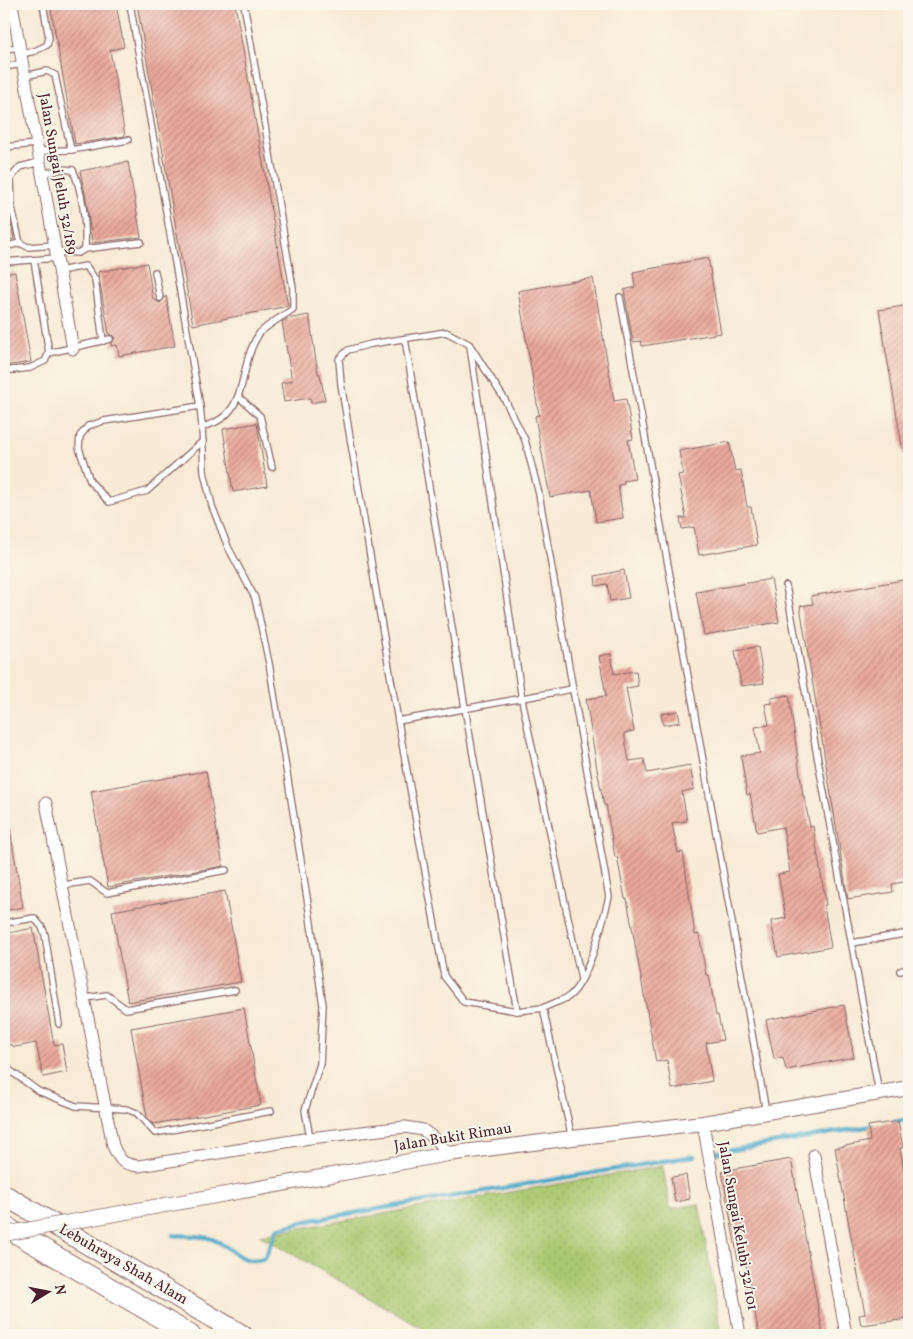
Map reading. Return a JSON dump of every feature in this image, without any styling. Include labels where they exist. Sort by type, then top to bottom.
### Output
[{"type":"highway","name":"Lebuhraya Shah Alam","points":[[4,1195],[242,1335]]},
{"type":"highway","name":"Lebuhraya Shah Alam","points":[[4,1226],[190,1335]]},
{"type":"street","name":"Jalan Sungai Jeluh 32/189","points":[[12,4],[73,348]]},
{"type":"street","points":[[46,804],[64,885],[106,1109],[116,1151],[126,1164],[139,1166],[310,1138],[405,1127],[423,1130],[438,1141],[448,1154]]},
{"type":"street","name":"Jalan Bukit Rimau","points":[[4,1234],[448,1154],[704,1123],[909,1088]]},
{"type":"street","name":"Jalan Sungai Kelubi 32/101","points":[[704,1123],[740,1335]]},
{"type":"street","points":[[814,1155],[846,1335]]},
{"type":"lane","points":[[4,67],[21,55],[47,45],[49,38],[43,4]]},
{"type":"lane","points":[[130,4],[200,406],[204,472],[212,506],[228,547],[255,598],[269,664],[310,919],[323,1005],[320,1064],[306,1110],[310,1138]]},
{"type":"lane","points":[[202,427],[214,424],[230,411],[239,397],[246,363],[260,333],[293,308],[293,288],[244,4]]},
{"type":"lane","points":[[4,49],[21,55]]},
{"type":"lane","points":[[25,76],[47,71],[55,75],[71,150]]},
{"type":"lane","points":[[20,243],[12,208],[12,178],[20,167],[39,158],[71,150],[128,140]]},
{"type":"lane","points":[[4,147],[39,158],[62,169],[73,170],[78,181],[86,230],[85,249]]},
{"type":"lane","points":[[4,247],[20,243],[28,247],[56,252],[78,253],[85,249],[141,242]]},
{"type":"lane","points":[[4,262],[34,260],[56,252]]},
{"type":"lane","points":[[4,371],[30,368],[45,361],[49,353],[40,287],[34,260]]},
{"type":"lane","points":[[59,271],[86,266],[95,279],[103,341]]},
{"type":"lane","points":[[155,272],[160,298]]},
{"type":"lane","points":[[620,297],[766,1112]]},
{"type":"lane","points":[[446,332],[469,344],[505,400],[525,440],[539,494],[609,896],[594,951],[581,980],[570,996],[543,1008],[517,1010],[464,1002],[444,976],[398,721],[341,384],[339,359],[348,350],[372,344],[446,332]]},
{"type":"lane","points":[[49,353],[110,339]]},
{"type":"lane","points":[[405,339],[465,708],[517,1010]]},
{"type":"lane","points":[[469,344],[522,700],[581,980]]},
{"type":"lane","points":[[239,397],[260,416],[272,467]]},
{"type":"lane","points":[[200,406],[104,421],[88,426],[80,436],[79,448],[90,481],[109,502],[147,491],[202,441]]},
{"type":"lane","points":[[786,586],[879,1093]]},
{"type":"lane","points":[[398,721],[465,708],[522,700],[572,689]]},
{"type":"lane","points":[[64,885],[90,881],[107,893],[226,870]]},
{"type":"lane","points":[[4,923],[34,918],[42,927],[45,935],[59,1024]]},
{"type":"lane","points":[[852,944],[909,933]]},
{"type":"lane","points":[[900,970],[909,969]]},
{"type":"lane","points":[[85,998],[107,995],[126,1009],[235,990]]},
{"type":"lane","points":[[543,1008],[572,1138]]},
{"type":"lane","points":[[4,1066],[38,1091],[76,1106],[126,1109],[137,1113],[155,1133],[271,1111]]},
{"type":"green space","points":[[663,1166],[670,1209],[699,1204],[722,1335],[434,1335],[259,1235]]},
{"type":"building","points":[[50,4],[116,4],[124,47],[110,50],[125,136],[75,144]]},
{"type":"building","points":[[137,4],[235,4],[288,306],[193,325]]},
{"type":"building","points":[[128,162],[141,237],[92,243],[80,171]]},
{"type":"building","points":[[4,201],[7,201],[14,239],[4,241]]},
{"type":"building","points":[[708,258],[721,333],[642,346],[641,341],[633,342],[624,290],[635,287],[633,272]]},
{"type":"building","points":[[147,263],[153,299],[160,303],[166,296],[175,346],[119,356],[117,345],[111,346],[115,338],[109,334],[98,272]]},
{"type":"building","points":[[15,272],[31,362],[4,366],[4,274]]},
{"type":"building","points":[[593,278],[614,401],[626,399],[633,439],[628,440],[635,479],[623,481],[624,484],[618,485],[623,518],[596,522],[591,490],[550,497],[535,416],[539,415],[518,291]]},
{"type":"building","points":[[909,305],[909,451],[903,452],[879,310]]},
{"type":"building","points":[[309,315],[318,374],[320,374],[325,400],[311,403],[310,398],[284,402],[281,383],[292,381],[282,322],[287,319]]},
{"type":"building","points":[[257,423],[267,486],[233,492],[223,429]]},
{"type":"building","points":[[729,442],[735,471],[741,470],[747,507],[751,507],[757,545],[699,555],[694,527],[682,529],[680,518],[686,518],[678,475],[683,474],[679,451]]},
{"type":"building","points":[[624,570],[629,598],[610,601],[607,584],[596,586],[595,576]]},
{"type":"building","points":[[771,579],[779,622],[704,635],[696,592]]},
{"type":"building","points":[[909,579],[909,881],[892,884],[893,892],[848,899],[800,606],[813,604],[811,596]]},
{"type":"building","points":[[758,647],[764,683],[741,686],[735,650]]},
{"type":"building","points":[[611,654],[614,674],[636,671],[638,686],[626,688],[634,731],[624,733],[629,761],[644,759],[647,773],[690,765],[694,789],[682,792],[687,821],[672,823],[678,853],[683,852],[695,935],[699,934],[706,975],[709,975],[716,1016],[718,1015],[723,1040],[706,1043],[712,1081],[672,1089],[667,1060],[656,1062],[627,899],[625,899],[617,856],[615,857],[606,805],[604,805],[597,769],[586,699],[606,696],[599,656]]},
{"type":"building","points":[[789,695],[803,796],[810,827],[813,826],[831,947],[778,957],[771,921],[786,918],[778,874],[790,872],[783,827],[757,832],[750,794],[747,795],[741,756],[760,753],[755,727],[769,725],[765,704],[772,703],[771,698]]},
{"type":"building","points":[[678,711],[680,722],[663,725],[661,714]]},
{"type":"building","points":[[206,771],[223,866],[108,887],[91,791]]},
{"type":"building","points":[[10,829],[23,907],[4,911],[4,830]]},
{"type":"building","points":[[225,891],[241,982],[128,1002],[112,911]]},
{"type":"building","points":[[33,928],[54,1045],[62,1044],[67,1072],[43,1077],[36,1043],[15,1047],[4,1042],[4,934]]},
{"type":"building","points":[[844,1005],[854,1057],[786,1070],[783,1057],[774,1059],[766,1020]]},
{"type":"building","points":[[244,1008],[261,1105],[153,1124],[147,1117],[131,1028]]},
{"type":"building","points":[[898,1121],[903,1148],[900,1148],[909,1199],[909,1319],[861,1325],[859,1315],[865,1314],[835,1148],[870,1141],[868,1126]]},
{"type":"building","points":[[791,1159],[823,1335],[759,1335],[745,1259],[738,1260],[722,1171]]},
{"type":"building","points":[[686,1175],[690,1199],[675,1202],[671,1177]]},
{"type":"waterway","points":[[894,1122],[909,1119]]},
{"type":"waterway","points":[[715,1153],[872,1126]]},
{"type":"waterway","points":[[173,1235],[198,1236],[212,1239],[242,1258],[256,1260],[265,1258],[277,1229],[312,1220],[694,1156]]},
{"type":"waterway","points":[[4,1328],[16,1335]]}]
